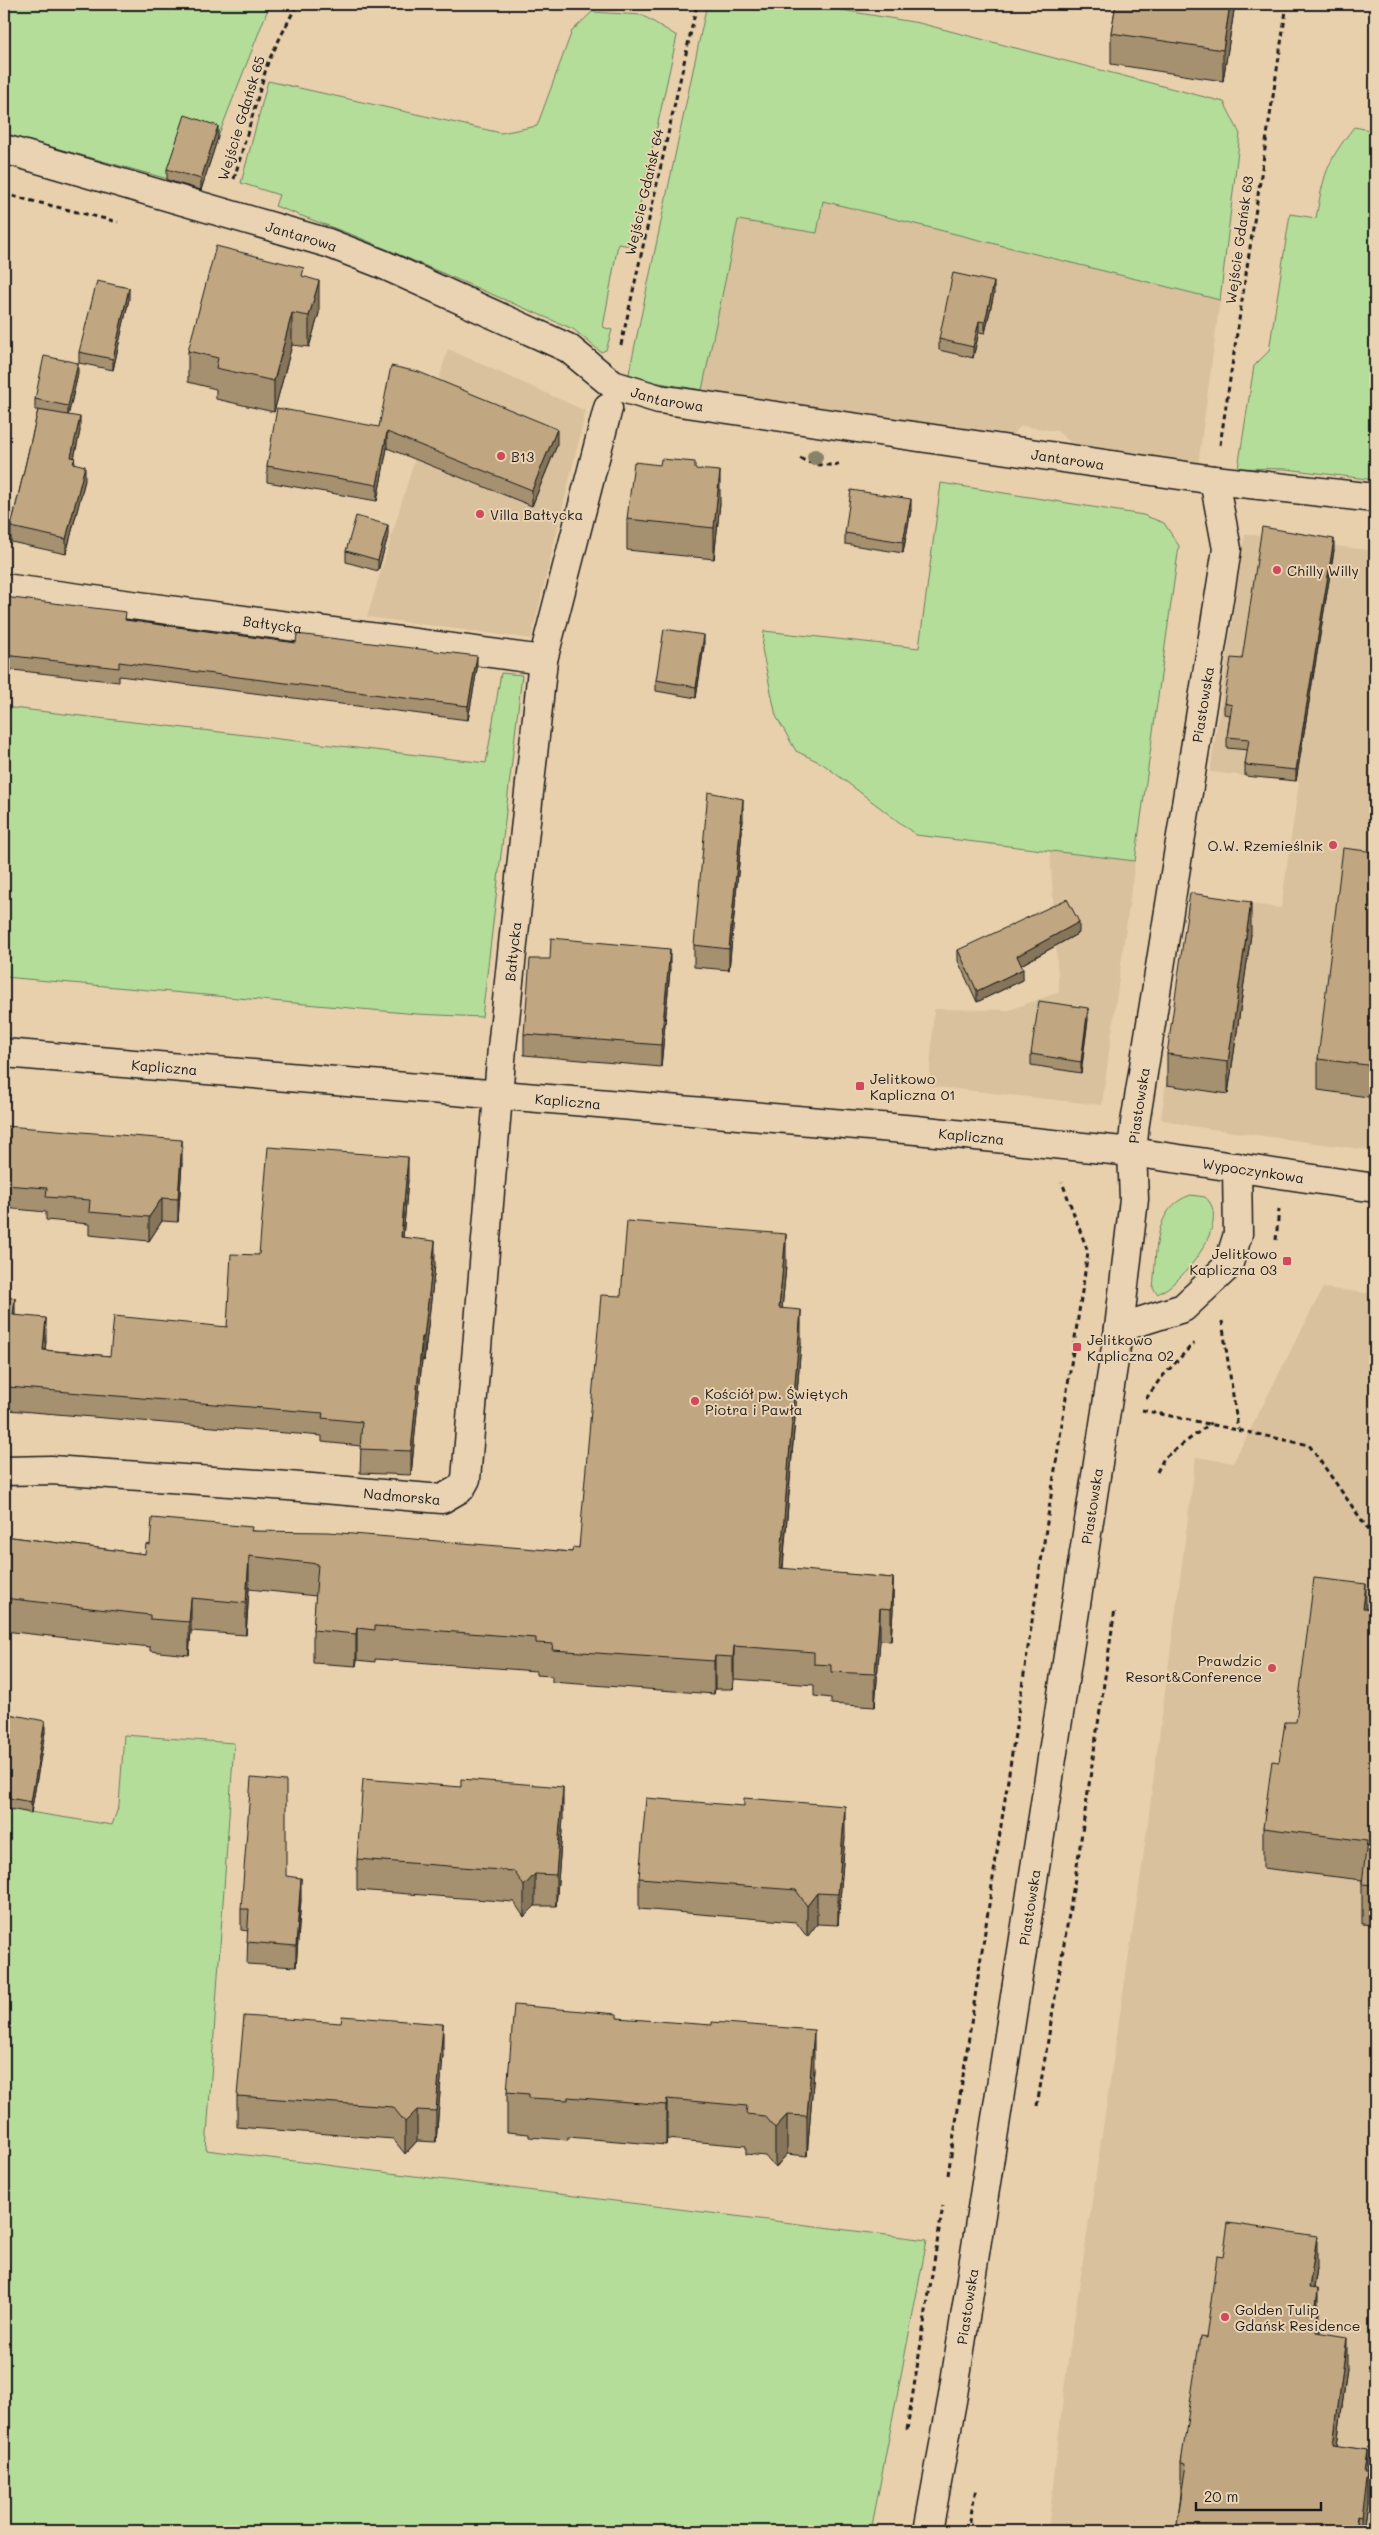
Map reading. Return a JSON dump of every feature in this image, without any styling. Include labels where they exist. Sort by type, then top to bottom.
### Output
[{"type":"street","name":"Jantarowa","points":[[4,149],[328,243],[382,264],[568,348],[610,396],[659,399],[1214,480],[1375,498]]},
{"type":"street","name":"Bałtycka","points":[[499,1094],[502,1048],[543,660],[610,396]]},
{"type":"street","name":"Piastowska","points":[[928,2531],[952,2401],[1119,1328],[1134,1200],[1132,1152],[1227,549],[1214,480]]},
{"type":"street","name":"Bałtycka","points":[[4,588],[543,660]]},
{"type":"street","name":"Kapliczna","points":[[4,1053],[916,1130],[1132,1152]]},
{"type":"street","name":"Nadmorska","points":[[4,1471],[51,1470],[288,1486],[442,1499],[452,1495],[461,1488],[466,1479],[499,1094]]},
{"type":"street","name":"Wypoczynkowa","points":[[1132,1152],[1375,1188]]},
{"type":"street","points":[[1119,1328],[1183,1308],[1228,1266],[1238,1234],[1237,1167]]},
{"type":"path","name":"Wejście Gdańsk 65","points":[[224,213],[268,62],[297,4]]},
{"type":"path","name":"Wejście Gdańsk 64","points":[[610,396],[697,4]]},
{"type":"path","name":"Wejście Gdańsk 63","points":[[1214,480],[1287,4]]},
{"type":"path","points":[[4,194],[122,224]]},
{"type":"path","points":[[1273,1248],[1277,1235],[1282,1174]]},
{"type":"path","points":[[947,2182],[1088,1252],[1062,1181]]},
{"type":"path","points":[[1215,1322],[1222,1316],[1238,1429]]},
{"type":"path","points":[[1137,1417],[1139,1410],[1160,1379],[1196,1342]]},
{"type":"path","points":[[1139,1410],[1211,1423],[1309,1445],[1375,1539]]},
{"type":"path","points":[[1157,1472],[1164,1458],[1211,1423]]},
{"type":"path","points":[[1037,2108],[1077,1866],[1115,1604]]},
{"type":"path","points":[[906,2434],[944,2202]]},
{"type":"path","points":[[968,2531],[976,2483]]},
{"type":"shaded area","points":[[823,201],[1220,300],[1198,466],[1077,448],[1057,431],[1021,426],[1009,438],[702,390],[738,219],[817,233]]},
{"type":"shaded area","name":"Villa Bałtycka","points":[[448,349],[586,411],[531,639],[367,617]]},
{"type":"shaded area","points":[[1245,534],[1375,551],[1375,1151],[1190,1126],[1161,1119],[1192,896],[1281,908],[1299,782],[1210,772]]},
{"type":"shaded area","points":[[1050,851],[1135,861],[1102,1105],[929,1086],[934,1009],[1009,1010],[1059,992]]},
{"type":"shaded area","name":"Prawdzic Resort&Conference","points":[[1323,1288],[1375,1294],[1375,2531],[1048,2531],[1064,2388],[1141,1874],[1196,1457],[1233,1463]]},
{"type":"green space","points":[[4,4],[270,4],[218,137],[168,179],[4,134]]},
{"type":"green space","points":[[707,4],[805,4],[919,23],[1224,102],[1240,134],[1220,300],[823,201],[817,233],[738,220],[702,390],[628,378]]},
{"type":"green space","points":[[592,12],[642,15],[677,36],[631,246],[618,244],[603,327],[612,330],[606,350],[601,352],[573,329],[358,237],[275,206],[279,195],[241,183],[268,81],[501,133],[537,126],[572,31]]},
{"type":"green space","points":[[1354,127],[1375,131],[1375,480],[1286,469],[1238,468],[1254,366],[1269,351],[1290,214],[1316,218],[1324,179],[1337,150]]},
{"type":"green space","points":[[941,483],[1143,515],[1164,523],[1179,546],[1135,861],[916,835],[823,764],[796,751],[776,716],[762,649],[764,631],[919,648]]},
{"type":"green space","points":[[501,673],[522,675],[482,1017],[417,1014],[4,977],[4,707],[486,763]]},
{"type":"green space","points":[[1191,1195],[1205,1197],[1212,1208],[1213,1221],[1209,1236],[1190,1266],[1179,1278],[1157,1294],[1153,1288],[1156,1247],[1163,1221],[1169,1210],[1178,1201]]},
{"type":"green space","points":[[124,1735],[234,1743],[206,2150],[927,2240],[871,2531],[4,2531],[4,1808],[112,1825],[119,1805]]},
{"type":"building","points":[[1116,4],[1230,4],[1223,50],[1111,33]]},
{"type":"building","points":[[185,115],[218,126],[201,179],[167,169]]},
{"type":"building","points":[[216,246],[304,268],[302,276],[319,281],[309,316],[292,313],[274,381],[216,368],[218,358],[188,351]]},
{"type":"building","points":[[953,273],[994,282],[985,322],[979,321],[973,347],[939,339]]},
{"type":"building","points":[[97,281],[129,288],[113,359],[79,352]]},
{"type":"building","points":[[44,356],[78,363],[68,406],[35,399]]},
{"type":"building","points":[[391,366],[419,372],[557,429],[532,490],[387,432],[377,485],[267,466],[277,408],[379,427]]},
{"type":"building","points":[[38,410],[80,417],[71,457],[75,458],[73,463],[85,466],[66,539],[11,527]]},
{"type":"building","points":[[661,459],[695,462],[695,469],[720,471],[714,528],[627,519],[634,462],[660,465]]},
{"type":"building","points":[[851,490],[911,499],[903,542],[845,533]]},
{"type":"building","points":[[356,516],[388,525],[378,560],[346,551]]},
{"type":"building","points":[[1262,527],[1334,539],[1296,770],[1245,765],[1249,739],[1227,737],[1232,705],[1224,703],[1231,658],[1242,659]]},
{"type":"building","points":[[4,597],[126,612],[125,620],[296,643],[297,634],[477,656],[468,706],[119,662],[119,668],[4,655]]},
{"type":"building","points":[[664,629],[704,635],[696,687],[656,680]]},
{"type":"building","points":[[708,792],[743,799],[729,949],[694,945]]},
{"type":"building","points":[[1343,848],[1375,852],[1375,1066],[1318,1059]]},
{"type":"building","points":[[1190,893],[1251,902],[1228,1062],[1167,1054]]},
{"type":"building","points":[[1067,899],[1079,922],[1017,956],[1023,969],[977,991],[958,950]]},
{"type":"building","points":[[551,938],[670,949],[661,1045],[524,1034],[530,959],[550,959]]},
{"type":"building","points":[[1039,1001],[1088,1008],[1081,1062],[1031,1054]]},
{"type":"building","points":[[6,1126],[182,1140],[178,1199],[162,1198],[149,1217],[89,1212],[90,1200],[46,1197],[47,1188],[4,1185],[4,1139]]},
{"type":"building","points":[[268,1147],[408,1157],[401,1237],[435,1241],[424,1337],[422,1337],[411,1451],[360,1449],[362,1422],[322,1418],[323,1413],[8,1387],[8,1379],[4,1379],[4,1297],[15,1298],[13,1315],[46,1318],[43,1350],[110,1356],[114,1316],[227,1327],[231,1254],[259,1255]]},
{"type":"building","points":[[627,1221],[786,1234],[779,1308],[801,1310],[780,1568],[893,1578],[891,1609],[880,1608],[875,1674],[831,1672],[831,1665],[814,1664],[814,1652],[734,1646],[733,1657],[715,1656],[714,1661],[552,1650],[553,1644],[536,1643],[536,1638],[375,1626],[375,1630],[357,1628],[356,1634],[313,1630],[318,1564],[249,1556],[246,1603],[191,1598],[189,1622],[150,1619],[150,1615],[4,1598],[4,1536],[145,1554],[146,1544],[150,1545],[152,1518],[252,1527],[251,1531],[328,1532],[572,1552],[573,1547],[579,1548],[601,1295],[621,1296]]},
{"type":"building","points":[[1314,1578],[1366,1584],[1363,1609],[1375,1610],[1375,1885],[1362,1884],[1367,1841],[1263,1828],[1272,1761],[1279,1762],[1285,1722],[1296,1722]]},
{"type":"building","points":[[9,1714],[45,1721],[31,1802],[4,1797],[4,1743]]},
{"type":"building","points":[[251,1778],[286,1781],[286,1876],[301,1878],[296,1946],[247,1942],[249,1909],[241,1909]]},
{"type":"building","points":[[363,1779],[461,1787],[461,1779],[563,1787],[556,1875],[535,1874],[524,1886],[514,1871],[357,1859]]},
{"type":"building","points":[[646,1798],[744,1806],[744,1798],[845,1806],[838,1894],[817,1893],[807,1906],[796,1890],[639,1878]]},
{"type":"building","points":[[514,2005],[617,2014],[617,2018],[712,2025],[712,2022],[814,2030],[807,2116],[787,2115],[775,2128],[765,2116],[746,2114],[747,2106],[667,2099],[666,2105],[568,2097],[568,2100],[529,2098],[529,2094],[507,2092]]},
{"type":"building","points":[[244,2016],[341,2023],[342,2016],[443,2024],[436,2111],[417,2110],[405,2122],[393,2107],[237,2096]]},
{"type":"building","points":[[1228,2223],[1317,2236],[1309,2288],[1318,2289],[1316,2305],[1320,2305],[1316,2332],[1347,2337],[1333,2445],[1367,2450],[1364,2473],[1367,2473],[1361,2517],[1357,2516],[1355,2531],[1306,2531],[1284,2528],[1283,2531],[1176,2531],[1186,2464],[1181,2463],[1200,2337],[1206,2338],[1217,2256],[1223,2257]]},
{"type":"place","name":"B13","points":[[501,456]]},
{"type":"place","name":"Villa Bałtycka","points":[[480,514]]},
{"type":"place","name":"Chilly Willy","points":[[1277,570]]},
{"type":"place","name":"O.W. Rzemieślnik","points":[[1333,845]]},
{"type":"place","name":"Jelitkowo Kapliczna 01","points":[[860,1086]]},
{"type":"place","name":"Jelitkowo Kapliczna 03","points":[[1287,1261]]},
{"type":"place","name":"Jelitkowo Kapliczna 02","points":[[1077,1347]]},
{"type":"place","name":"Kościół pw. Świętych Piotra i Pawła","points":[[695,1401]]},
{"type":"place","name":"Prawdzic Resort&Conference","points":[[1272,1668]]},
{"type":"place","name":"Golden Tulip Gdańsk Residence","points":[[1225,2317]]}]
